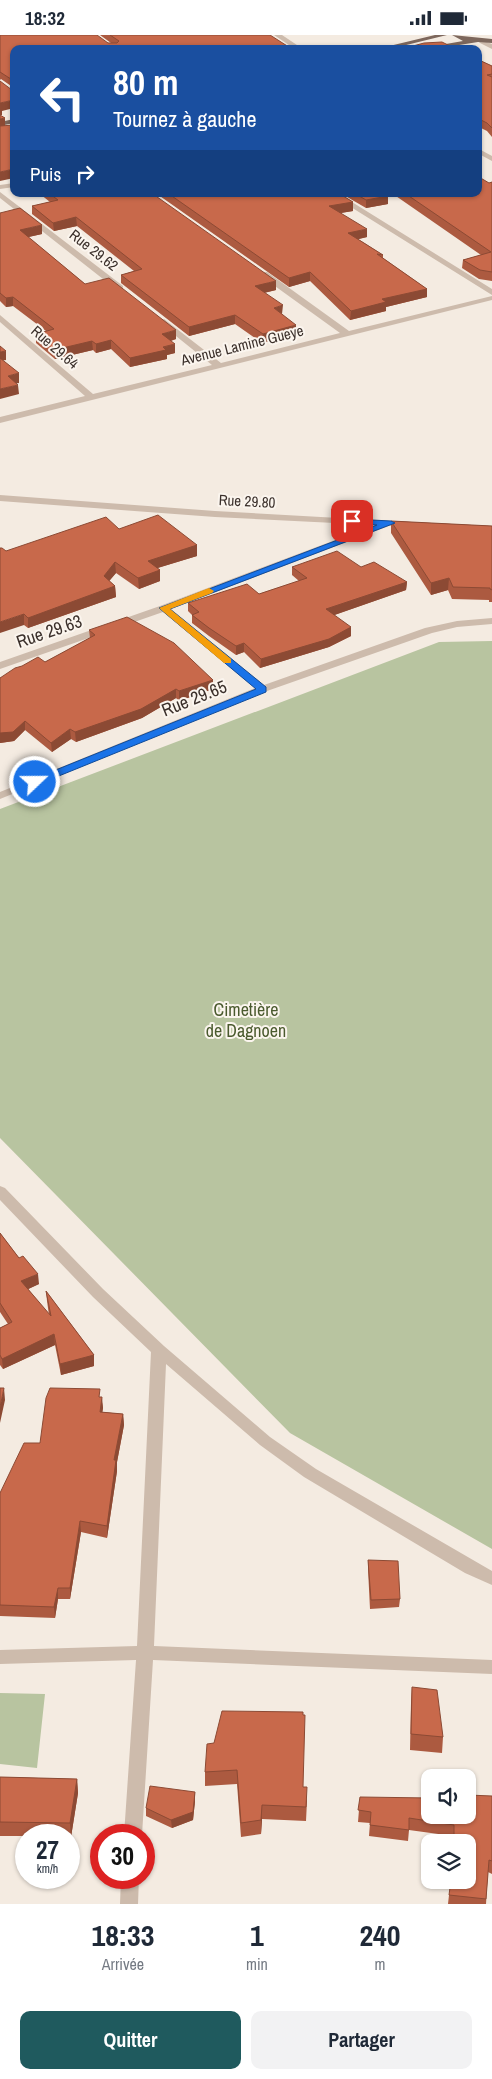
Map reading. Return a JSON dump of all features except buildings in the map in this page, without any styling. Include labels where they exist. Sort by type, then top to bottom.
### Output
[{"type":"main road","points":[[398,45],[444,35]]},
{"type":"main road","points":[[455,35],[459,38],[479,42]]},
{"type":"main road","points":[[455,45],[492,41]]},
{"type":"street","points":[[277,35],[293,45]]},
{"type":"street","points":[[479,42],[492,47]]},
{"type":"street","name":"Rue 29.62","points":[[0,195],[125,292]]},
{"type":"street","points":[[339,197],[492,293]]},
{"type":"street","points":[[260,272],[346,333]]},
{"type":"street","name":"Avenue Lamine Gueye","points":[[0,420],[492,297]]},
{"type":"street","points":[[156,316],[218,365]]},
{"type":"street","name":"Rue 29.64","points":[[0,318],[92,398]]},
{"type":"street","name":"Rue 29.80","points":[[0,498],[418,525]]},
{"type":"street","points":[[107,517],[134,508]]},
{"type":"street","name":"Rue 29.63","points":[[0,666],[164,608],[391,523]]},
{"type":"street","points":[[164,608],[263,689]]},
{"type":"street","name":"Rue 29.65","points":[[0,796],[263,689],[429,630],[457,624],[492,621]]},
{"type":"street","points":[[3,1198],[65,1261],[159,1350],[265,1441],[310,1473],[470,1568],[492,1578]]},
{"type":"street","points":[[134,1824],[145,1653],[159,1350]]},
{"type":"street","points":[[0,1657],[145,1653],[492,1667]]},
{"type":"street","points":[[128,1904],[129,1889]]},
{"type":"green space","name":"Cimetière de Dagnoen","points":[[492,641],[492,1549],[290,1433],[0,1138],[0,809],[439,642]]},
{"type":"green space","points":[[0,1693],[45,1694],[37,1768],[0,1764]]},
{"type":"slow traffic","points":[[209,591],[164,608],[228,661]]},
{"type":"route","points":[[35,782],[263,689],[164,608],[391,523],[352,521]]}]
